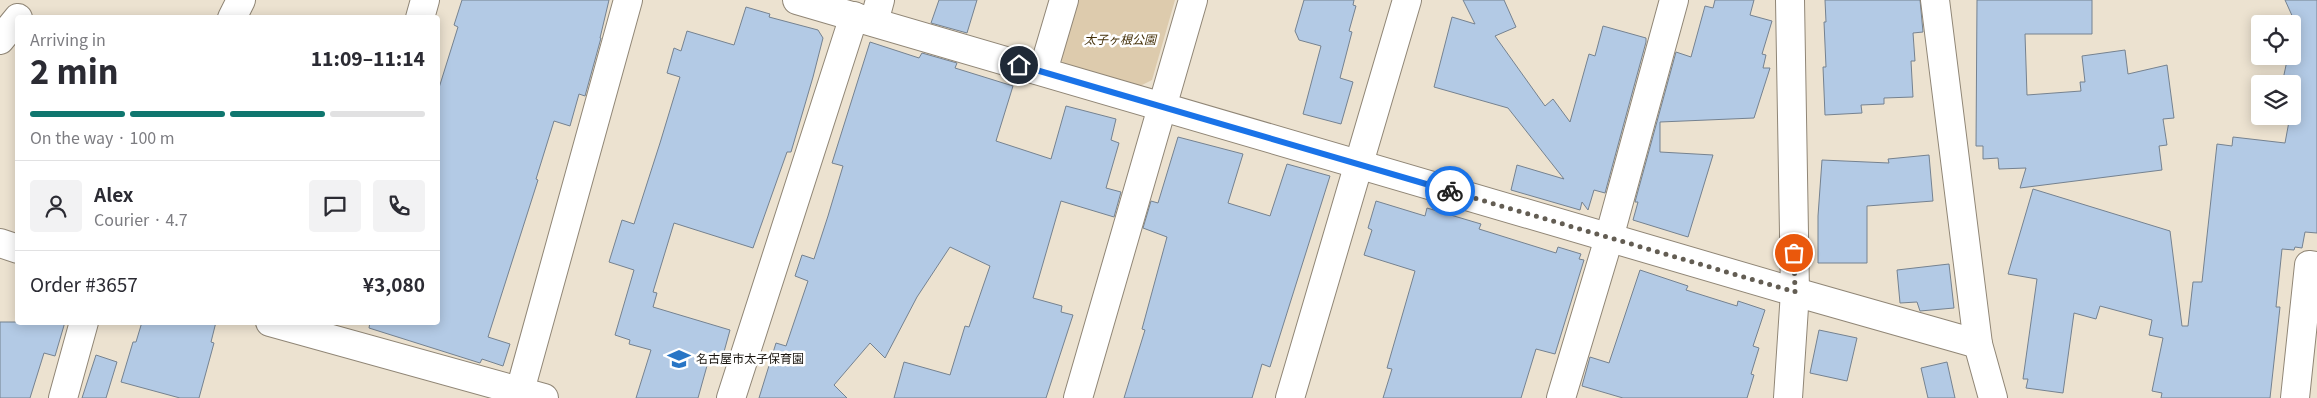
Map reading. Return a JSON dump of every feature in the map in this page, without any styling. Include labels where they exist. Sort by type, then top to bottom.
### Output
[{"type":"street","points":[[20,15],[32,0]]},
{"type":"street","points":[[234,15],[241,0]]},
{"type":"street","points":[[421,15],[425,0]]},
{"type":"street","points":[[290,325],[330,331],[527,396],[628,0]]},
{"type":"street","points":[[797,0],[869,13],[1038,70],[1978,344]]},
{"type":"street","points":[[1038,70],[1046,61],[1064,0]]},
{"type":"street","points":[[1078,398],[1193,0]]},
{"type":"street","points":[[1290,398],[1407,0]]},
{"type":"street","points":[[1561,398],[1609,238],[1674,0]]},
{"type":"street","points":[[1788,398],[1795,292],[1790,0]]},
{"type":"street","points":[[1935,0],[1978,344],[1993,398]]},
{"type":"street","points":[[731,398],[869,13]]},
{"type":"street","points":[[0,40],[15,22]]},
{"type":"street","points":[[0,243],[15,247]]},
{"type":"street","points":[[2295,398],[2308,265],[2317,266]]},
{"type":"street","points":[[63,398],[83,325]]},
{"type":"green space","name":"太子ヶ根公園","points":[[1073,0],[1175,0],[1152,80],[1138,87],[1066,67],[1057,54]]},
{"type":"building","points":[[462,0],[609,0],[585,96],[579,94],[570,126],[554,121],[536,179],[538,180],[488,337],[510,344],[503,366],[482,359],[480,363],[369,328],[370,325],[440,325],[440,85],[458,27],[454,25]]},
{"type":"building","points":[[939,0],[977,0],[967,33],[931,23]]},
{"type":"building","points":[[1304,0],[1354,0],[1353,5],[1356,6],[1349,31],[1352,32],[1340,78],[1353,82],[1341,124],[1303,114],[1321,46],[1299,40],[1295,31]]},
{"type":"building","points":[[1463,0],[1504,0],[1516,27],[1495,36],[1545,106],[1553,99],[1570,122],[1589,54],[1595,56],[1603,26],[1646,38],[1605,193],[1594,190],[1588,210],[1582,202],[1580,210],[1511,190],[1517,165],[1564,179],[1508,108],[1434,87],[1452,17],[1475,24]]},
{"type":"building","points":[[1715,0],[1754,0],[1750,15],[1772,21],[1762,54],[1766,55],[1763,68],[1770,68],[1754,118],[1660,122],[1660,152],[1713,155],[1688,237],[1633,220],[1638,202],[1635,202],[1676,52],[1691,57],[1705,6],[1713,8]]},
{"type":"building","points":[[1825,0],[1920,0],[1923,32],[1913,33],[1915,61],[1911,61],[1913,97],[1884,98],[1884,104],[1861,105],[1862,113],[1825,115],[1823,67],[1826,67]]},
{"type":"building","points":[[1977,0],[2092,0],[2092,34],[2025,34],[2027,95],[2081,91],[2080,82],[2085,82],[2082,56],[2125,50],[2128,74],[2167,65],[2174,118],[2163,119],[2167,145],[2159,146],[2162,170],[2020,188],[2026,168],[1999,169],[1998,158],[1983,159],[1983,146],[1976,146]]},
{"type":"building","points":[[2285,0],[2317,0],[2317,233],[2305,232],[2302,248],[2295,247],[2294,250],[2282,249],[2276,307],[2280,307],[2270,398],[2161,398],[2162,393],[2152,391],[2163,338],[2149,335],[2152,320],[2100,306],[2096,319],[2074,313],[2063,393],[2026,388],[2028,379],[2023,379],[2037,279],[2008,274],[2033,189],[2170,231],[2182,326],[2188,326],[2193,282],[2202,282],[2217,144],[2232,146],[2233,137],[2285,143],[2288,125],[2301,125],[2301,75],[2284,75],[2286,65],[2301,65],[2301,15],[2292,15]]},
{"type":"building","points":[[746,7],[770,14],[769,17],[818,30],[823,38],[813,77],[791,152],[787,152],[753,248],[674,223],[653,292],[657,293],[653,307],[730,330],[722,359],[710,355],[698,398],[636,398],[651,350],[629,344],[630,340],[615,335],[634,270],[609,262],[622,220],[634,224],[660,143],[680,77],[667,73],[674,48],[681,51],[687,31],[734,45]]},
{"type":"building","points":[[870,42],[919,58],[922,53],[957,63],[955,68],[1013,86],[996,141],[1051,159],[1066,106],[1116,119],[1111,140],[1119,143],[1106,188],[1121,192],[1114,217],[1061,201],[1033,298],[1062,306],[1061,312],[1073,315],[1046,398],[894,398],[904,362],[950,375],[965,326],[969,327],[990,266],[950,247],[917,297],[885,358],[870,343],[834,385],[847,398],[759,398],[776,343],[786,346],[808,281],[795,276],[802,255],[814,259],[828,216],[843,166],[832,163]]},
{"type":"building","points":[[1178,137],[1243,154],[1228,203],[1270,216],[1287,164],[1330,176],[1270,367],[1262,364],[1252,398],[1124,398],[1145,330],[1142,329],[1167,237],[1143,228],[1151,201],[1158,203]]},
{"type":"building","points":[[1929,155],[1933,201],[1867,206],[1867,263],[1818,263],[1818,216],[1822,160],[1889,163],[1888,159]]},
{"type":"building","points":[[1376,201],[1425,216],[1427,208],[1481,224],[1479,229],[1556,253],[1558,247],[1581,254],[1579,259],[1584,260],[1555,354],[1536,349],[1521,398],[1383,398],[1392,369],[1387,368],[1415,271],[1364,255],[1372,230],[1368,228]]},
{"type":"building","points":[[1949,264],[1954,308],[1920,311],[1917,302],[1900,303],[1897,270]]},
{"type":"building","points":[[1640,270],[1688,286],[1686,290],[1737,306],[1738,301],[1765,310],[1753,346],[1759,348],[1751,374],[1754,375],[1747,398],[1623,398],[1582,386],[1590,357],[1609,363]]},
{"type":"building","points":[[0,322],[15,322],[15,325],[64,325],[55,356],[44,353],[30,398],[0,398]]},
{"type":"building","points":[[141,325],[215,325],[211,342],[214,343],[199,398],[180,398],[121,382],[133,342],[136,342]]},
{"type":"building","points":[[1819,330],[1857,338],[1847,381],[1810,373]]},
{"type":"building","points":[[96,355],[117,362],[106,398],[82,398]]},
{"type":"building","points":[[1947,362],[1955,398],[1928,398],[1921,368]]},
{"type":"way so far","points":[[1450,191],[1795,292],[1794,253]]},
{"type":"place","name":"名古屋市太子保育園","points":[[679,359]]},
{"type":"route","points":[[1019,65],[1450,191]]}]
